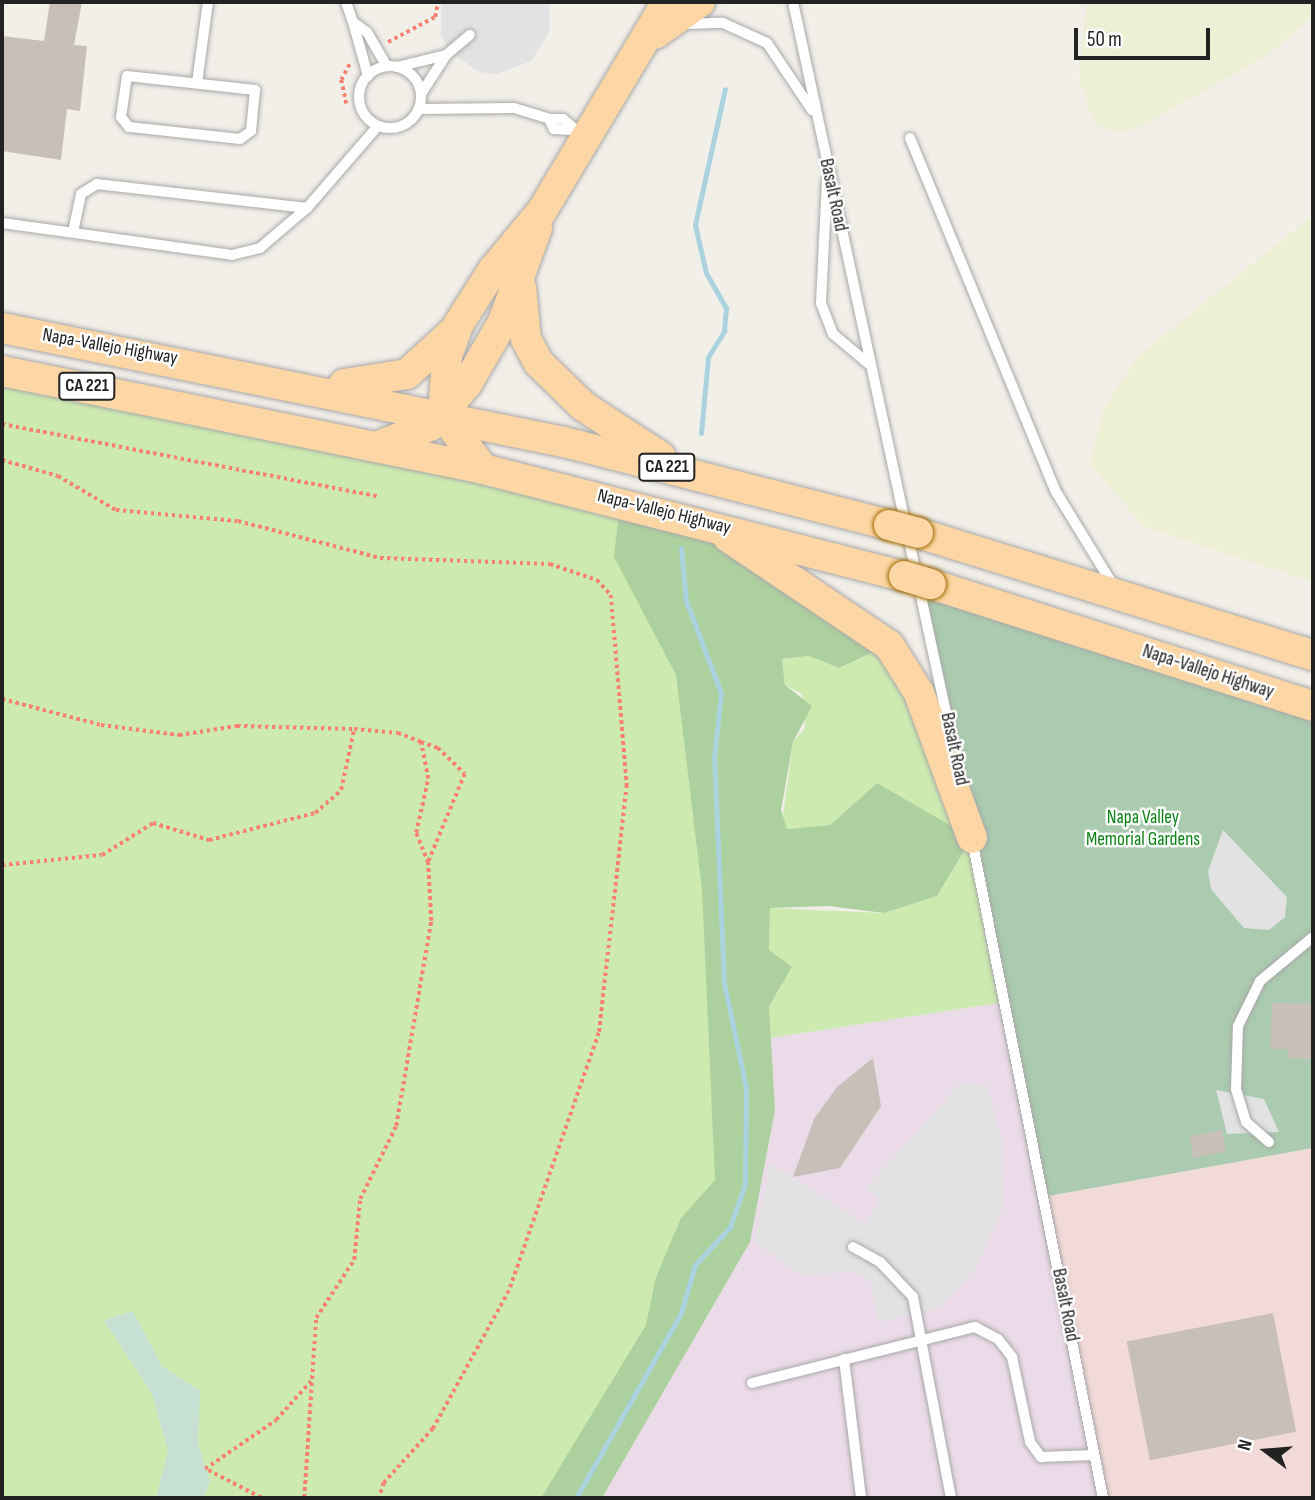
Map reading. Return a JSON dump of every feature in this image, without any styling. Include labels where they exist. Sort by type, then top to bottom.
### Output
[{"type":"main road","points":[[380,445],[412,436],[443,415],[487,354],[527,257],[542,211],[578,134],[638,52],[667,2]]},
{"type":"main road","points":[[638,52],[662,26],[700,2]]},
{"type":"main road","points":[[483,469],[443,415],[447,356],[458,325],[493,270],[542,211]]},
{"type":"main road","points":[[527,257],[521,315],[539,363],[583,406],[682,471]]},
{"type":"main road","points":[[310,386],[407,374],[458,325]]},
{"type":"main road","name":"Napa-Vallejo Highway","points":[[2,328],[310,386],[682,471],[918,533],[1117,591],[1313,655]]},
{"type":"main road","name":"Napa-Vallejo Highway","points":[[2,372],[380,445],[701,520],[918,580],[1313,706]]},
{"type":"main road","points":[[701,520],[889,645],[919,693],[972,838]]},
{"type":"lane","points":[[197,83],[208,2]]},
{"type":"lane","points":[[345,2],[368,76],[360,104],[378,126],[397,128],[419,109],[503,107],[549,119],[563,119],[578,134]]},
{"type":"lane","name":"Basalt Road","points":[[793,2],[972,838],[1103,1498]]},
{"type":"lane","points":[[638,52],[681,24],[702,21],[745,30],[785,62],[818,123]]},
{"type":"lane","points":[[353,22],[367,32],[392,67],[411,74],[421,94]]},
{"type":"lane","points":[[419,109],[421,94],[446,55],[470,35]]},
{"type":"lane","points":[[368,76],[392,67],[446,55]]},
{"type":"lane","points":[[127,76],[197,83],[255,90],[251,131],[226,137],[130,127],[121,117],[127,76]]},
{"type":"lane","points":[[2,223],[232,255],[260,248],[307,208],[378,126]]},
{"type":"lane","points":[[910,138],[1056,492],[1117,591]]},
{"type":"lane","points":[[828,169],[821,303],[833,334],[869,364]]},
{"type":"lane","points":[[73,232],[81,194],[97,184],[307,208]]},
{"type":"lane","points":[[1269,1142],[1246,1122],[1236,1089],[1238,1026],[1260,981],[1313,937]]},
{"type":"lane","points":[[853,1247],[880,1262],[913,1297],[951,1498]]},
{"type":"lane","points":[[752,1383],[975,1327],[998,1339],[1012,1357],[1030,1442],[1041,1457],[1094,1455]]},
{"type":"lane","points":[[844,1359],[861,1498]]},
{"type":"path","points":[[383,45],[435,17],[438,2]]},
{"type":"path","points":[[346,104],[341,80],[357,60]]},
{"type":"path","points":[[2,424],[377,496]]},
{"type":"path","points":[[2,460],[58,476],[116,510],[238,521],[380,558],[550,564],[597,580],[611,596],[627,785],[599,1033],[555,1145],[509,1291],[433,1429],[384,1483],[379,1498]]},
{"type":"path","points":[[2,699],[102,725],[179,735],[237,726],[354,729],[421,742],[438,748],[465,774],[428,863]]},
{"type":"path","points":[[2,865],[102,855],[153,823],[209,840],[315,813],[341,790],[354,729]]},
{"type":"path","points":[[304,1498],[316,1318],[354,1260],[360,1199],[396,1126],[431,921],[428,863],[416,833],[428,779],[421,742]]},
{"type":"path","points":[[261,1498],[205,1469],[276,1420],[311,1380]]},
{"type":"shaded area","points":[[441,2],[549,2],[550,31],[531,61],[497,74],[479,72],[450,52],[441,35]]},
{"type":"shaded area","points":[[1223,830],[1287,897],[1285,917],[1269,930],[1244,928],[1211,889],[1208,871]]},
{"type":"shaded area","points":[[1005,1002],[1103,1498],[602,1498],[750,1242],[775,1110],[770,1038]]},
{"type":"shaded area","points":[[961,1083],[987,1086],[1002,1141],[1003,1208],[975,1270],[938,1308],[878,1322],[871,1281],[852,1271],[803,1276],[755,1243],[770,1163],[865,1224],[881,1200],[866,1188]]},
{"type":"shaded area","points":[[1216,1090],[1264,1099],[1279,1132],[1227,1134]]},
{"type":"shaded area","points":[[1313,1148],[1313,1498],[1104,1498],[1043,1197]]},
{"type":"green space","points":[[1087,2],[1313,2],[1313,17],[1265,57],[1136,129],[1115,133],[1094,123],[1079,79]]},
{"type":"green space","points":[[1313,215],[1313,582],[1144,527],[1090,464],[1104,408],[1138,356]]},
{"type":"green space","points":[[2,371],[701,521],[742,1145],[576,1498],[2,1498]]},
{"type":"green space","points":[[620,501],[701,521],[889,645],[839,668],[809,656],[782,659],[785,685],[812,706],[793,742],[781,810],[787,829],[830,825],[877,783],[972,838],[937,896],[884,913],[828,906],[770,908],[769,950],[792,967],[769,1006],[775,1110],[750,1242],[602,1498],[541,1498],[646,1325],[656,1277],[681,1218],[715,1180],[702,890],[676,675],[614,557]]},
{"type":"green space","name":"Napa Valley Memorial Gardens","points":[[917,583],[1313,706],[1313,1148],[1043,1197]]},
{"type":"green space","points":[[889,645],[972,838],[1005,1002],[770,1038],[769,1006],[792,967],[769,951],[770,908],[884,913],[937,896],[972,839],[877,783],[830,825],[787,829],[782,823],[793,742],[805,728],[802,694],[785,685],[782,659],[809,656],[839,668]]},
{"type":"green space","points":[[133,1311],[162,1366],[200,1391],[198,1443],[210,1482],[204,1498],[156,1498],[168,1451],[152,1394],[104,1320]]},
{"type":"building","points":[[50,2],[82,2],[74,45],[87,46],[80,111],[67,109],[61,160],[2,151],[2,36],[44,41]]},
{"type":"building","points":[[1272,1003],[1313,1004],[1313,1059],[1288,1058],[1288,1049],[1270,1049]]},
{"type":"building","points":[[873,1058],[881,1106],[840,1168],[793,1177],[814,1119],[837,1087]]},
{"type":"building","points":[[1222,1130],[1226,1152],[1193,1157],[1190,1136]]},
{"type":"building","points":[[1273,1313],[1296,1432],[1150,1460],[1127,1341]]},
{"type":"waterway","points":[[701,433],[708,357],[724,331],[726,308],[706,273],[695,225],[725,89]]},
{"type":"waterway","points":[[576,1498],[681,1313],[695,1265],[730,1227],[745,1184],[746,1088],[724,983],[714,758],[721,693],[686,601],[681,548]]}]
